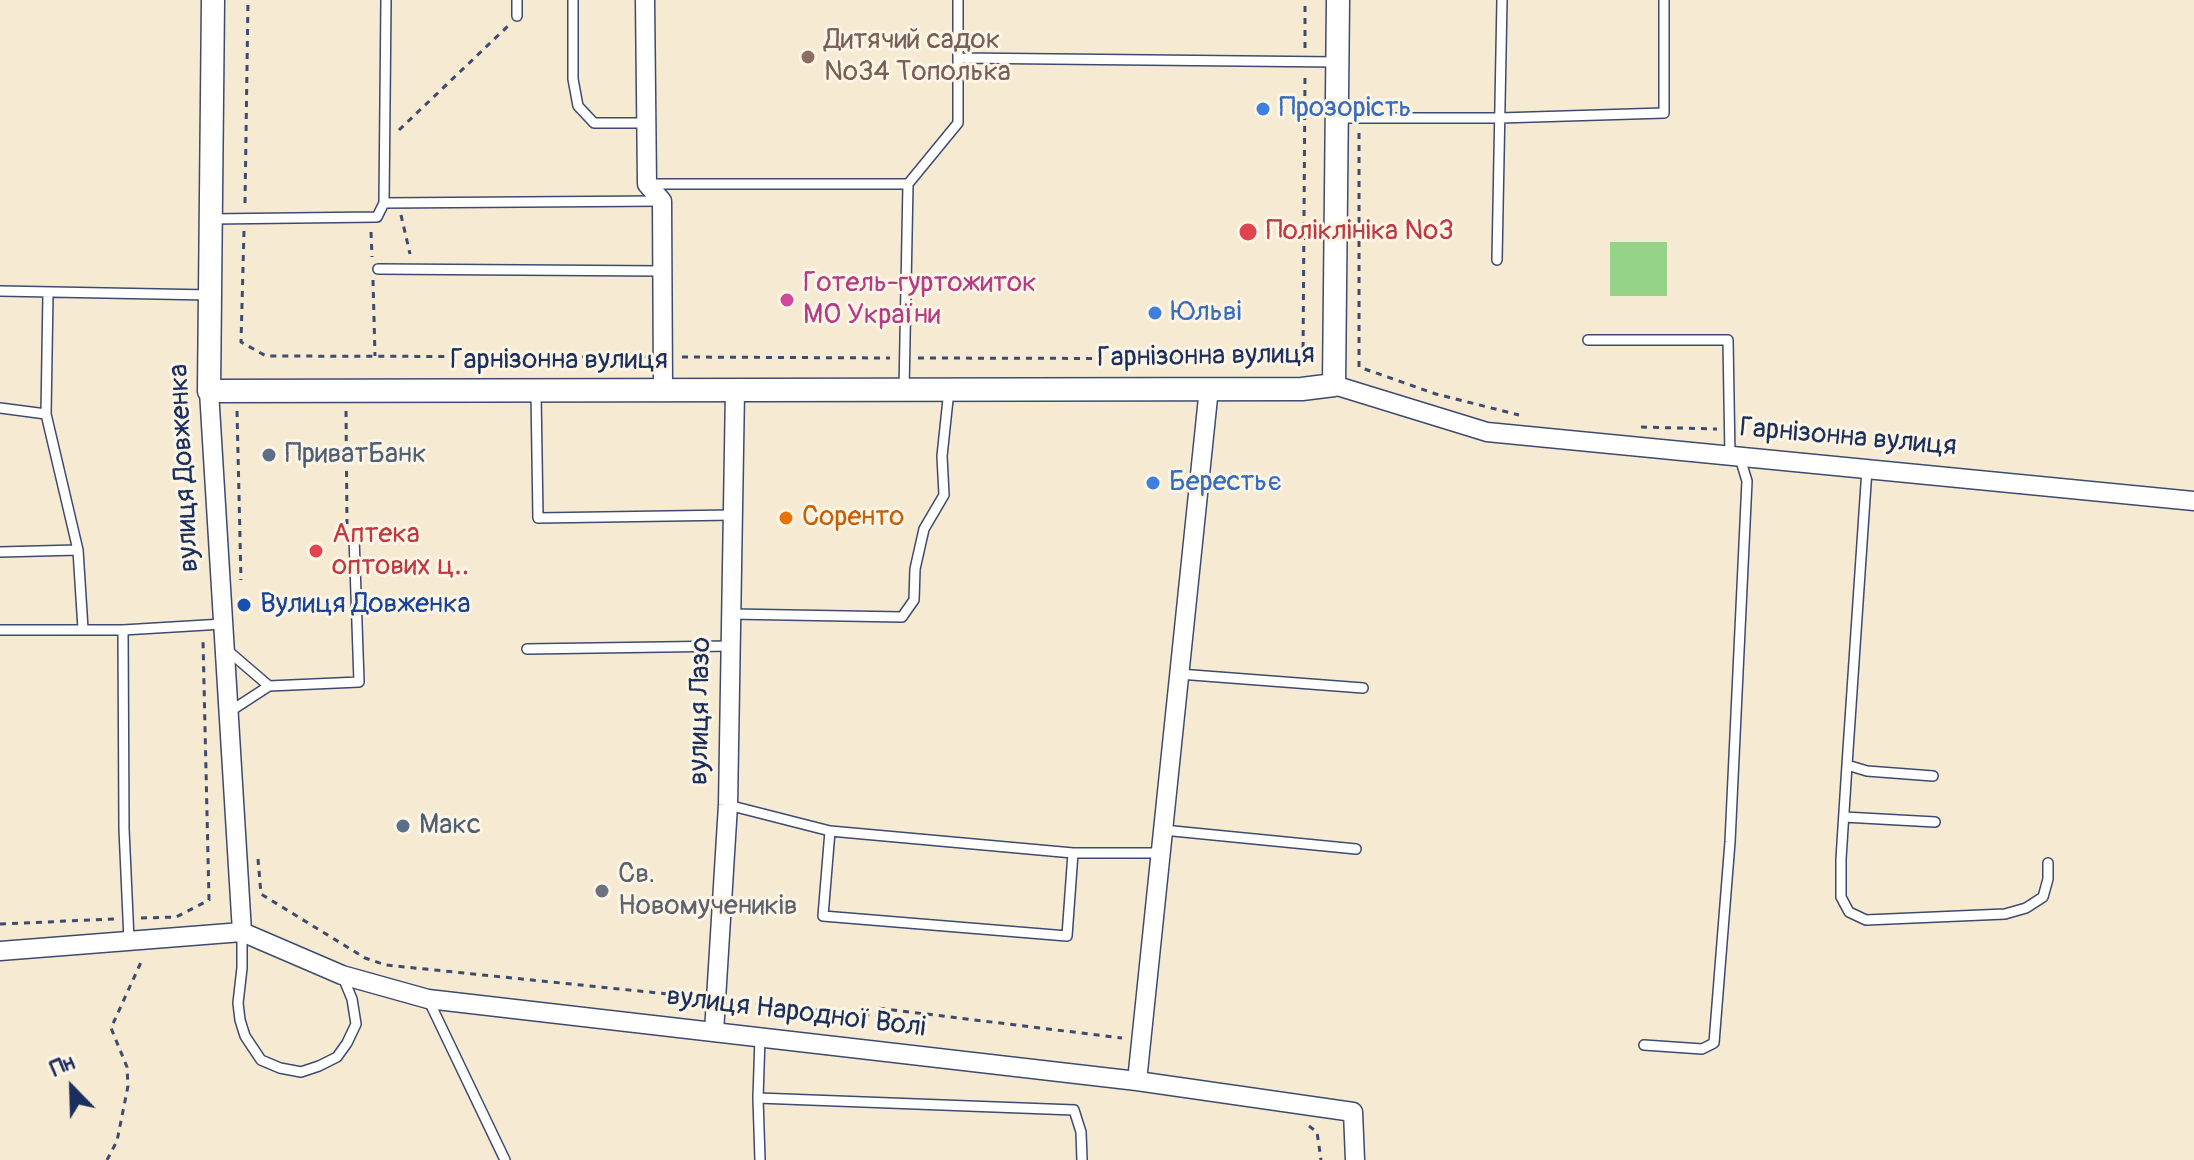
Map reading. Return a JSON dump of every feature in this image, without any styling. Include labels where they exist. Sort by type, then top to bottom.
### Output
[{"type":"street","name":"вулиця Довженка","points":[[213,0],[209,391],[242,932]]},
{"type":"street","points":[[645,0],[647,184],[662,201],[663,390]]},
{"type":"street","points":[[1334,385],[1348,118],[1338,62],[1338,0]]},
{"type":"street","name":"Гарнізонна вулиця","points":[[209,391],[1302,389],[1334,385],[1487,432],[2194,501]]},
{"type":"street","points":[[1137,1081],[1209,388]]},
{"type":"street","name":"вулиця Лазо","points":[[714,1032],[728,805],[735,390]]},
{"type":"street","points":[[0,951],[242,932]]},
{"type":"street","name":"вулиця Народної Волі","points":[[242,932],[342,975],[428,999],[1137,1081],[1353,1112],[1355,1160]]},
{"type":"lane","points":[[211,219],[377,217],[384,203],[386,0]]},
{"type":"lane","points":[[517,0],[517,16]]},
{"type":"lane","points":[[573,0],[573,79],[578,106],[594,123],[646,123]]},
{"type":"lane","points":[[904,390],[908,184],[958,123],[958,0]]},
{"type":"lane","points":[[1497,260],[1502,0]]},
{"type":"lane","points":[[1348,118],[1500,118],[1664,113],[1664,0]]},
{"type":"lane","points":[[959,58],[1338,62]]},
{"type":"lane","points":[[647,184],[908,184]]},
{"type":"lane","points":[[384,203],[662,201]]},
{"type":"lane","points":[[375,270],[662,271]]},
{"type":"lane","points":[[0,291],[210,295]]},
{"type":"lane","points":[[48,294],[46,414],[78,550],[83,629]]},
{"type":"lane","points":[[1588,340],[1728,340],[1729,429],[1735,458],[1747,481],[1730,842],[1714,1043],[1702,1049],[1644,1045]]},
{"type":"lane","points":[[731,614],[902,617],[914,600],[915,569],[924,529],[944,495],[942,456],[949,390]]},
{"type":"lane","points":[[536,391],[538,518],[733,515]]},
{"type":"lane","points":[[0,408],[46,414]]},
{"type":"lane","points":[[1867,469],[1841,897],[1849,912],[1866,920],[2005,914],[2026,908],[2043,897],[2048,863]]},
{"type":"lane","points":[[229,712],[269,686],[359,682],[354,536]]},
{"type":"lane","points":[[0,552],[78,550]]},
{"type":"lane","points":[[0,630],[123,630],[223,624]]},
{"type":"lane","points":[[123,630],[124,829],[129,940]]},
{"type":"lane","points":[[527,649],[730,646]]},
{"type":"lane","points":[[225,648],[269,686]]},
{"type":"lane","points":[[1179,674],[1363,688]]},
{"type":"lane","points":[[1847,765],[1867,771],[1933,776]]},
{"type":"lane","points":[[728,805],[830,831],[1073,853],[1161,853]]},
{"type":"lane","points":[[1844,817],[1935,822]]},
{"type":"lane","points":[[1163,830],[1356,849]]},
{"type":"lane","points":[[830,831],[823,916],[1067,936],[1073,853]]},
{"type":"lane","points":[[242,932],[238,1003],[243,1028],[261,1060],[301,1072],[337,1057],[356,1024],[352,999],[342,975]]},
{"type":"lane","points":[[428,999],[505,1160]]},
{"type":"lane","points":[[760,1037],[760,1160]]},
{"type":"lane","points":[[758,1098],[1074,1110],[1081,1132],[1082,1160]]},
{"type":"path","points":[[1302,342],[1305,0]]},
{"type":"path","points":[[384,145],[517,16]]},
{"type":"path","points":[[1348,118],[1359,367],[1436,394],[1525,417]]},
{"type":"path","points":[[398,203],[414,269]]},
{"type":"path","points":[[370,217],[372,258]]},
{"type":"path","points":[[375,270],[375,356]]},
{"type":"path","points":[[237,411],[241,587]]},
{"type":"path","points":[[346,411],[347,537],[354,536]]},
{"type":"path","points":[[1634,427],[1729,429]]},
{"type":"path","points":[[0,924],[176,917],[209,900],[203,625]]},
{"type":"path","points":[[257,850],[261,894],[365,958],[386,965],[877,1016],[877,1008],[1141,1041]]},
{"type":"path","points":[[107,1160],[117,1141],[128,1086],[127,1067],[111,1028],[152,938]]},
{"type":"green space","points":[[1610,242],[1667,242],[1667,296],[1610,296]]},
{"type":"place","name":"Дитячий садок №34 Тополька","points":[[808,57]]},
{"type":"place","name":"Прозорість","points":[[1263,109]]},
{"type":"place","name":"Поліклініка №3","points":[[1248,232]]},
{"type":"place","name":"Готель-гуртожиток МО України","points":[[787,300]]},
{"type":"place","name":"Юльві","points":[[1155,313]]},
{"type":"place","name":"ПриватБанк","points":[[269,455]]},
{"type":"place","name":"Берестьє","points":[[1153,483]]},
{"type":"place","name":"Соренто","points":[[786,518]]},
{"type":"place","name":"Аптека оптових ц‥","points":[[316,551]]},
{"type":"place","name":"Вулиця Довженка","points":[[244,605]]},
{"type":"place","name":"Макс","points":[[403,826]]},
{"type":"place","name":"Св. Новомучеників","points":[[602,891]]}]
